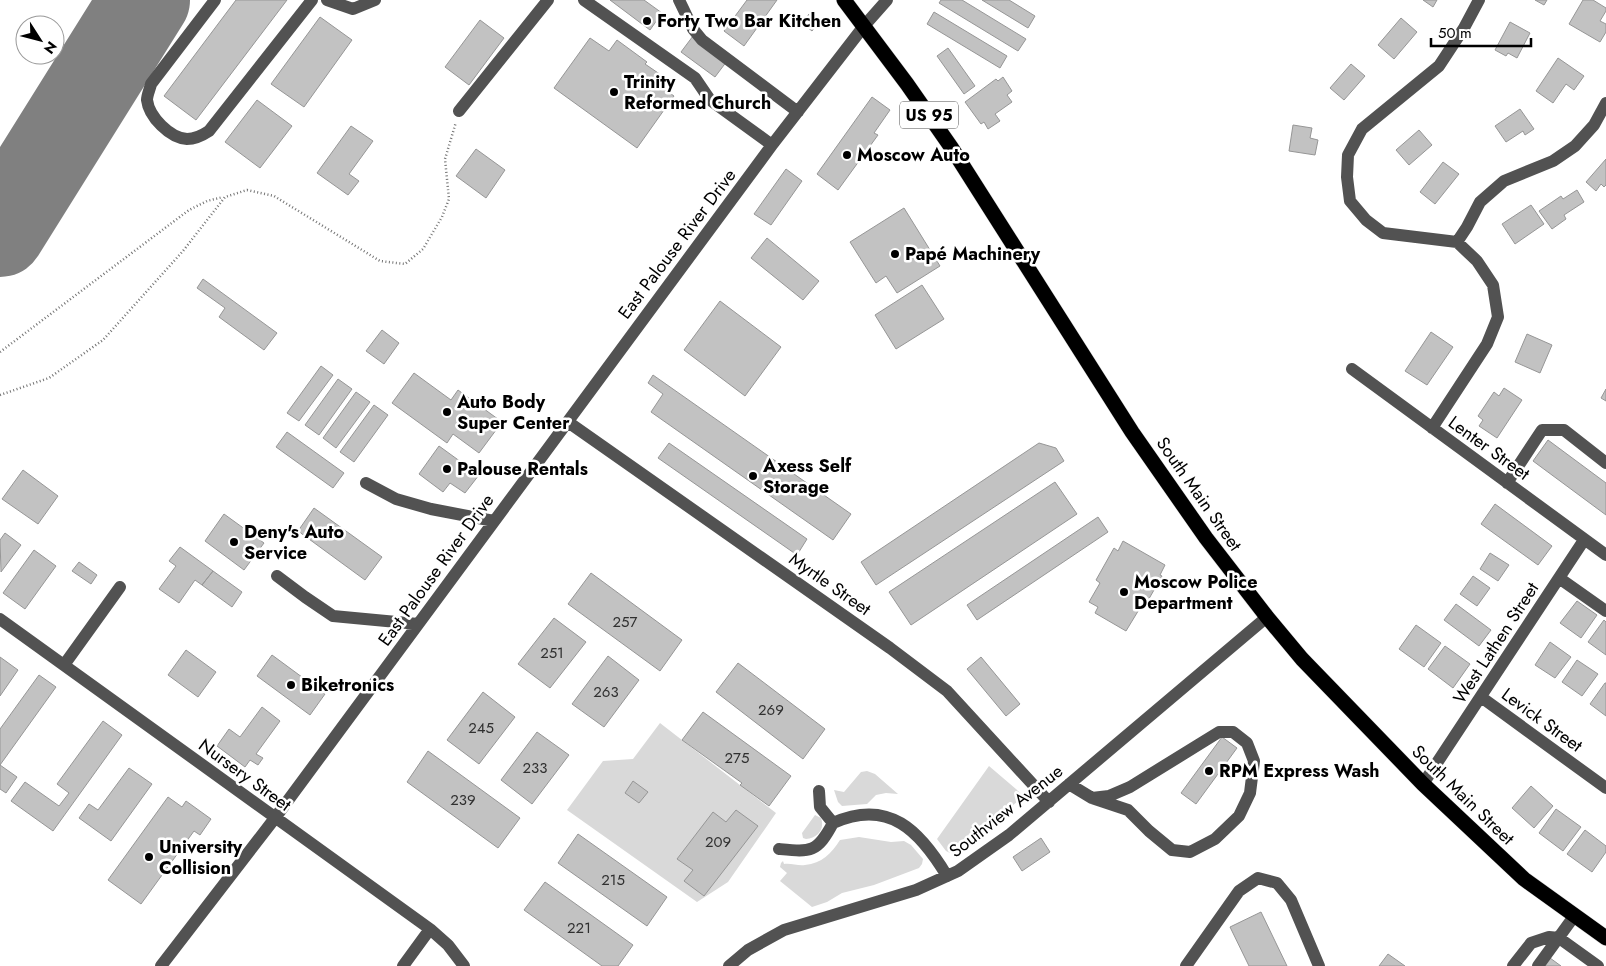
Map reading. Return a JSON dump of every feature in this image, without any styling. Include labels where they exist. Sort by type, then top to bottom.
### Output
[{"type":"highway","name":"South Main Street","points":[[844,0],[907,84],[951,147],[1132,432],[1206,538],[1267,617],[1308,665],[1423,784],[1524,879],[1606,938]]},
{"type":"street","points":[[215,0],[150,84],[147,100],[153,116],[163,127],[175,135],[187,139],[202,136],[209,131],[312,0]]},
{"type":"street","points":[[328,0],[353,9],[375,0]]},
{"type":"street","points":[[459,111],[548,0]]},
{"type":"street","points":[[584,0],[695,78],[710,100],[772,146]]},
{"type":"street","points":[[679,0],[693,29],[702,40],[798,112]]},
{"type":"street","name":"East Palouse River Drive","points":[[161,966],[275,818],[772,146],[864,26],[888,0]]},
{"type":"street","points":[[1432,428],[1487,344],[1498,318],[1493,284],[1477,261],[1457,242],[1383,233],[1366,220],[1350,201],[1347,176],[1348,155],[1362,129],[1439,66],[1464,28],[1479,0]]},
{"type":"street","points":[[1457,242],[1468,227],[1480,202],[1504,181],[1554,161],[1575,146],[1594,125],[1606,103]]},
{"type":"street","name":"Lenter Street","points":[[1352,369],[1606,555]]},
{"type":"street","name":"Myrtle Street","points":[[568,422],[874,636],[947,691],[1049,802]]},
{"type":"street","points":[[1507,483],[1542,430],[1564,430],[1606,464]]},
{"type":"street","points":[[366,483],[396,499],[431,509],[494,521]]},
{"type":"street","name":"West Lathen Street","points":[[1423,784],[1584,540]]},
{"type":"street","points":[[278,576],[333,616],[418,624]]},
{"type":"street","points":[[1559,578],[1606,611]]},
{"type":"street","points":[[64,666],[120,587]]},
{"type":"street","name":"Southview Avenue","points":[[729,966],[748,950],[784,930],[916,890],[958,871],[1009,835],[1267,617]]},
{"type":"street","name":"Nursery Street","points":[[0,619],[430,929],[448,945],[464,966]]},
{"type":"street","name":"Levick Street","points":[[1482,697],[1606,788]]},
{"type":"street","points":[[1069,784],[1092,798],[1128,810],[1172,850],[1190,852],[1215,839],[1239,816],[1250,793],[1254,760],[1247,743],[1233,732],[1219,732],[1130,787],[1109,796],[1092,798]]},
{"type":"street","points":[[819,791],[820,807],[833,824]]},
{"type":"street","points":[[779,849],[810,850],[824,840],[833,824],[847,817],[870,815],[888,817],[905,825],[917,835],[936,857],[948,876]]},
{"type":"street","points":[[1186,966],[1239,891],[1258,878],[1277,883],[1291,900],[1319,966]]},
{"type":"street","points":[[1538,966],[1575,915]]},
{"type":"street","points":[[403,966],[430,929]]},
{"type":"street","points":[[1513,966],[1531,943],[1549,937],[1559,938],[1598,966]]},
{"type":"path","points":[[0,352],[189,210],[207,201],[247,190],[274,196],[380,261],[406,264],[422,249],[442,217],[449,199],[445,159],[459,111]]},
{"type":"path","points":[[0,395],[50,378],[103,340],[183,252],[225,196]]},
{"type":"shaded area","points":[[660,723],[776,813],[728,882],[697,902],[567,810],[603,761],[633,759]]},
{"type":"shaded area","points":[[989,766],[1024,796],[988,826],[950,853],[946,851],[937,839]]},
{"type":"shaded area","points":[[867,771],[875,774],[898,794],[886,793],[876,795],[867,804],[842,806],[838,802],[834,790],[844,792],[861,772]]},
{"type":"shaded area","points":[[815,815],[821,818],[822,826],[820,832],[814,837],[803,838],[802,833]]},
{"type":"shaded area","points":[[859,837],[891,842],[904,841],[911,845],[923,859],[922,864],[919,868],[874,885],[842,893],[827,902],[812,907],[780,881],[787,873],[780,867],[783,861],[784,864],[811,864],[826,857],[840,840]]},
{"type":"building","points":[[236,0],[287,0],[196,120],[164,96]]},
{"type":"building","name":"Forty Two Bar Kitchen","points":[[610,0],[644,0],[662,13],[650,30]]},
{"type":"building","points":[[747,0],[777,0],[744,46],[724,31]]},
{"type":"building","points":[[941,0],[962,0],[1026,39],[1018,51],[939,3]]},
{"type":"building","points":[[982,0],[1009,0],[1035,16],[1028,28]]},
{"type":"building","points":[[1423,0],[1437,0],[1433,7]]},
{"type":"building","points":[[1535,0],[1547,0],[1544,5]]},
{"type":"building","points":[[1583,0],[1593,0],[1606,8],[1600,21],[1606,24],[1606,32],[1600,42],[1569,24]]},
{"type":"building","points":[[934,12],[1007,56],[1000,68],[927,24]]},
{"type":"building","points":[[809,14],[819,22],[812,31],[802,23]]},
{"type":"building","points":[[320,17],[352,40],[304,107],[271,84]]},
{"type":"building","points":[[1401,18],[1417,32],[1394,59],[1378,45]]},
{"type":"building","points":[[480,20],[504,38],[469,85],[445,67]]},
{"type":"building","points":[[1510,22],[1530,33],[1517,58],[1508,53],[1506,56],[1495,50]]},
{"type":"building","points":[[693,36],[727,61],[715,77],[681,52]]},
{"type":"building","name":"Trinity Reformed Church","points":[[590,38],[609,51],[617,40],[647,62],[645,64],[664,77],[658,85],[674,96],[637,148],[554,88]]},
{"type":"building","points":[[948,48],[975,86],[964,94],[937,56]]},
{"type":"building","points":[[1558,58],[1584,76],[1574,90],[1566,84],[1553,103],[1536,91]]},
{"type":"building","points":[[1351,64],[1365,76],[1344,100],[1330,88]]},
{"type":"building","points":[[1003,77],[1012,91],[1007,95],[1012,102],[995,114],[1000,121],[988,129],[984,122],[981,124],[965,102],[996,79],[998,81]]},
{"type":"building","name":"Moscow Auto","points":[[872,97],[890,110],[874,133],[878,135],[838,190],[817,174]]},
{"type":"building","points":[[257,100],[292,126],[260,168],[225,142]]},
{"type":"building","points":[[1520,109],[1534,129],[1525,135],[1523,131],[1506,142],[1495,126]]},
{"type":"building","points":[[1293,125],[1312,128],[1310,138],[1318,140],[1315,155],[1289,151]]},
{"type":"building","points":[[351,126],[373,141],[349,174],[359,181],[348,195],[317,173]]},
{"type":"building","points":[[1419,130],[1432,145],[1409,165],[1396,150]]},
{"type":"building","points":[[476,149],[505,170],[486,198],[456,176]]},
{"type":"building","points":[[1606,159],[1606,185],[1604,187],[1601,184],[1596,191],[1586,182]]},
{"type":"building","points":[[1443,162],[1459,174],[1435,204],[1420,192]]},
{"type":"building","points":[[786,169],[802,181],[771,225],[754,214]]},
{"type":"building","points":[[1577,190],[1584,202],[1564,215],[1566,219],[1552,229],[1539,211],[1561,196],[1563,199]]},
{"type":"building","points":[[1531,205],[1544,224],[1515,244],[1502,224]]},
{"type":"building","name":"Papé Machinery","points":[[904,208],[940,266],[897,293],[886,276],[876,283],[850,242]]},
{"type":"building","points":[[767,238],[819,281],[803,300],[751,258]]},
{"type":"building","points":[[203,279],[277,333],[264,350],[219,317],[225,308],[197,288]]},
{"type":"building","points":[[922,285],[944,319],[896,349],[875,315]]},
{"type":"building","points":[[720,301],[781,347],[745,396],[684,350]]},
{"type":"building","points":[[382,330],[399,343],[384,364],[366,351]]},
{"type":"building","points":[[1431,332],[1453,347],[1427,385],[1405,371]]},
{"type":"building","points":[[1527,334],[1552,345],[1540,373],[1515,362]]},
{"type":"building","points":[[321,366],[333,375],[299,421],[287,413]]},
{"type":"building","name":"Auto Body Super Center","points":[[414,373],[451,400],[458,390],[502,422],[479,453],[453,434],[447,443],[392,403]]},
{"type":"building","points":[[653,375],[851,514],[833,540],[651,412],[663,394],[648,383]]},
{"type":"building","points":[[338,379],[352,389],[319,435],[305,425]]},
{"type":"building","points":[[1504,388],[1522,400],[1497,438],[1479,426],[1483,420],[1478,416],[1494,392],[1499,396]]},
{"type":"building","points":[[1606,389],[1606,401],[1601,398]]},
{"type":"building","points":[[356,392],[370,402],[336,448],[323,438]]},
{"type":"building","points":[[374,405],[388,415],[354,462],[340,452]]},
{"type":"building","points":[[287,432],[344,473],[333,488],[276,447]]},
{"type":"building","points":[[1548,440],[1606,483],[1606,515],[1533,461]]},
{"type":"building","points":[[669,443],[807,539],[797,555],[658,458]]},
{"type":"building","points":[[1039,443],[1056,448],[1064,461],[876,585],[861,562]]},
{"type":"building","name":"Palouse Rentals","points":[[439,446],[479,475],[465,493],[450,483],[443,492],[419,474]]},
{"type":"building","points":[[23,470],[58,496],[38,524],[2,499]]},
{"type":"building","points":[[1055,482],[1077,514],[911,625],[889,592]]},
{"type":"building","points":[[1495,504],[1552,546],[1538,565],[1481,524]]},
{"type":"building","points":[[314,508],[382,557],[365,580],[298,531]]},
{"type":"building","name":"Deny's Auto Service","points":[[224,514],[264,543],[244,570],[205,541]]},
{"type":"building","points":[[1098,517],[1108,532],[977,620],[967,605]]},
{"type":"building","points":[[5,533],[21,545],[1,572],[0,540]]},
{"type":"building","name":"Moscow Police Department","points":[[1123,541],[1165,565],[1160,575],[1162,576],[1146,604],[1143,603],[1126,631],[1095,613],[1098,607],[1089,602],[1100,583],[1096,580],[1114,548],[1118,551]]},
{"type":"building","points":[[180,547],[213,571],[202,585],[195,580],[179,603],[159,589],[176,566],[169,561]]},
{"type":"building","points":[[34,550],[56,566],[25,609],[3,593]]},
{"type":"building","points":[[1490,553],[1509,565],[1498,581],[1480,569]]},
{"type":"building","points":[[79,562],[97,575],[91,584],[72,571]]},
{"type":"building","points":[[213,571],[242,592],[232,607],[202,585]]},
{"type":"building","points":[[591,573],[682,640],[660,671],[568,604]]},
{"type":"building","points":[[1473,576],[1490,588],[1477,606],[1460,594]]},
{"type":"building","points":[[1577,601],[1597,615],[1581,638],[1560,623]]},
{"type":"building","points":[[1456,604],[1491,630],[1479,646],[1444,620]]},
{"type":"building","points":[[554,618],[586,642],[550,688],[518,664]]},
{"type":"building","points":[[1604,620],[1606,622],[1606,655],[1588,642]]},
{"type":"building","points":[[1416,625],[1441,643],[1424,667],[1399,649]]},
{"type":"building","points":[[1550,642],[1571,657],[1555,678],[1535,665]]},
{"type":"building","points":[[1445,646],[1470,664],[1453,688],[1428,669]]},
{"type":"building","points":[[186,650],[216,672],[198,697],[168,675]]},
{"type":"building","name":"Biketronics","points":[[272,655],[325,694],[310,715],[257,676]]},
{"type":"building","points":[[608,656],[639,680],[604,727],[572,704]]},
{"type":"building","points":[[0,657],[18,670],[0,696]]},
{"type":"building","points":[[981,657],[1020,704],[1006,716],[967,669]]},
{"type":"building","points":[[1577,660],[1598,674],[1582,696],[1562,682]]},
{"type":"building","points":[[738,663],[825,729],[803,759],[716,692]]},
{"type":"building","points":[[39,675],[56,687],[0,765],[0,729]]},
{"type":"building","points":[[1606,683],[1606,716],[1590,704]]},
{"type":"building","points":[[483,692],[515,717],[479,764],[447,740]]},
{"type":"building","points":[[262,707],[280,721],[256,754],[263,758],[258,765],[250,760],[245,767],[217,746],[229,729],[240,737]]},
{"type":"building","points":[[703,712],[791,776],[769,806],[740,785],[742,783],[682,740]]},
{"type":"building","points":[[103,721],[122,735],[53,831],[11,801],[25,782],[59,806],[69,793],[57,784]]},
{"type":"building","points":[[537,732],[569,755],[532,804],[501,780]]},
{"type":"building","name":"RPM Express Wash","points":[[1222,737],[1237,748],[1196,804],[1181,793]]},
{"type":"building","points":[[428,751],[520,818],[498,848],[407,782]]},
{"type":"building","points":[[0,765],[17,777],[6,793],[0,789]]},
{"type":"building","points":[[129,768],[152,784],[111,841],[79,818],[89,804],[98,810]]},
{"type":"building","points":[[633,781],[648,792],[639,803],[625,793]]},
{"type":"building","points":[[1531,786],[1553,806],[1534,828],[1512,808]]},
{"type":"building","name":"University Collision","points":[[168,797],[182,807],[186,801],[211,819],[200,835],[194,831],[141,904],[108,880]]},
{"type":"building","points":[[1556,809],[1581,827],[1563,851],[1539,833]]},
{"type":"building","points":[[736,810],[758,826],[704,896],[684,881],[693,870],[677,859],[713,812],[726,822]]},
{"type":"building","points":[[1585,830],[1606,846],[1606,852],[1592,872],[1567,854]]},
{"type":"building","points":[[578,834],[667,897],[647,926],[558,863]]},
{"type":"building","points":[[1041,838],[1050,852],[1022,871],[1013,857]]},
{"type":"building","points":[[545,882],[633,945],[618,966],[602,966],[524,910]]},
{"type":"building","points":[[1261,912],[1287,966],[1249,966],[1230,927]]},
{"type":"building","points":[[1388,954],[1405,966],[1379,966]]},
{"type":"building","points":[[1550,958],[1561,966],[1544,966]]},
{"type":"runway","points":[[0,232],[145,0]]},
{"type":"place","name":"Forty Two Bar Kitchen","points":[[647,21]]},
{"type":"place","name":"Trinity Reformed Church","points":[[614,92]]},
{"type":"place","name":"Moscow Auto","points":[[847,155]]},
{"type":"place","name":"Papé Machinery","points":[[895,254]]},
{"type":"place","name":"Auto Body Super Center","points":[[447,412]]},
{"type":"place","name":"Palouse Rentals","points":[[447,469]]},
{"type":"place","name":"Axess Self Storage","points":[[753,476]]},
{"type":"place","name":"Deny's Auto Service","points":[[234,542]]},
{"type":"place","name":"Moscow Police Department","points":[[1124,592]]},
{"type":"place","name":"Biketronics","points":[[291,685]]},
{"type":"place","name":"RPM Express Wash","points":[[1209,771]]},
{"type":"place","name":"University Collision","points":[[149,857]]}]
